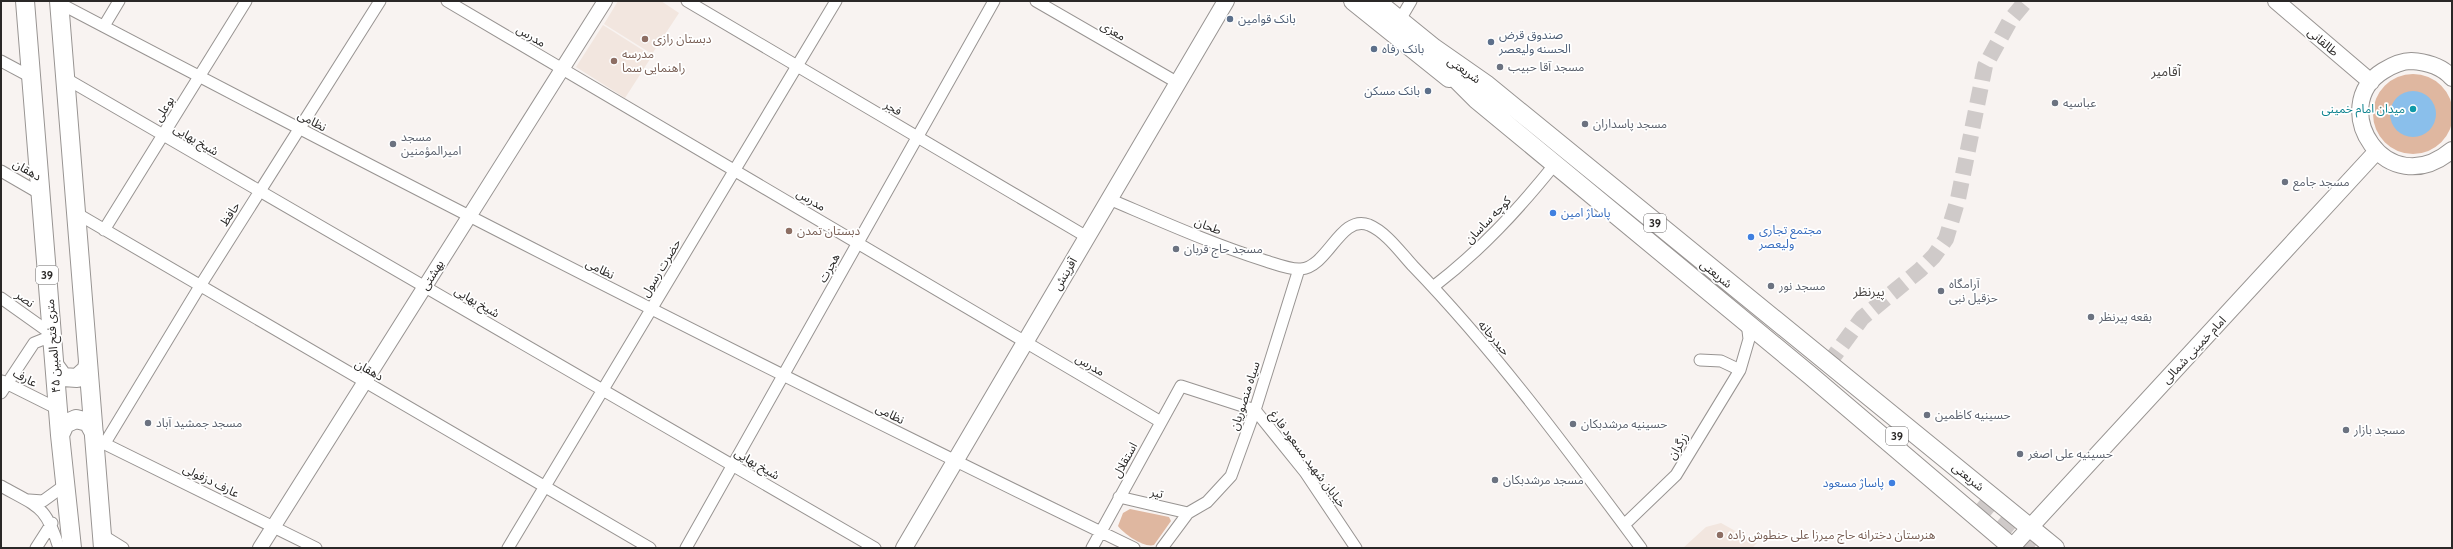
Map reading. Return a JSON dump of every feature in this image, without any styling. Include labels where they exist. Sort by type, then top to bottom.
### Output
[{"type":"main road","name":"۴۵ متری فتح المبین","points":[[25,1],[29,76],[60,435],[72,548]]},
{"type":"main road","name":"آفرینش","points":[[904,548],[1226,1]]},
{"type":"main road","points":[[1353,1],[1482,92]]},
{"type":"main road","name":"شریعتی","points":[[1368,1],[1430,53],[1482,92],[1824,362],[1860,388],[2055,548]]},
{"type":"main road","name":"شریعتی","points":[[1376,1],[1434,48],[1482,92],[1555,164],[1747,322],[1811,376],[1843,406],[2012,548]]},
{"type":"main road","points":[[1390,1],[1407,7],[1482,92]]},
{"type":"main road","name":"طالقانی","points":[[2276,1],[2375,78]]},
{"type":"main road","name":"طالقانی","points":[[2289,1],[2348,52],[2375,78]]},
{"type":"main road","points":[[59,2],[88,362],[98,438],[103,542]]},
{"type":"main road","points":[[2451,75],[2436,66],[2422,61],[2399,63],[2375,78],[2362,98],[2360,116],[2362,129],[2376,152],[2391,162],[2407,166],[2425,166],[2441,159],[2452,150]]},
{"type":"main road","name":"امام خمینی شمالی","points":[[2012,548],[2376,152]]},
{"type":"main road","points":[[55,366],[64,377],[77,378],[87,369],[88,362]]},
{"type":"main road","name":"39","points":[[1811,376],[1852,399],[1979,502],[1855,395],[1824,362]]},
{"type":"main road","points":[[60,435],[65,424],[76,419],[88,422],[98,438]]},
{"type":"street","points":[[104,26],[119,1]]},
{"type":"street","name":"بوعلی","points":[[104,230],[246,1]]},
{"type":"street","name":"حافظ","points":[[98,438],[200,286],[380,1]]},
{"type":"street","name":"مدرس","points":[[447,1],[1161,422]]},
{"type":"street","name":"بهشتی","points":[[260,548],[604,1]]},
{"type":"street","name":"فجر","points":[[687,1],[1087,237]]},
{"type":"street","name":"حضرت رسول","points":[[508,548],[836,1]]},
{"type":"street","name":"هجرت","points":[[686,548],[994,1]]},
{"type":"street","name":"معزی","points":[[1036,1],[1178,83]]},
{"type":"street","name":"نظامی","points":[[59,2],[468,217],[955,461],[1134,548]]},
{"type":"street","points":[[1,61],[29,76]]},
{"type":"street","name":"شیخ بهایی","points":[[65,78],[875,548]]},
{"type":"street","name":"کوچه ساسان","points":[[1433,287],[1478,250],[1504,226],[1555,164]]},
{"type":"street","name":"دهقان","points":[[1,171],[39,192]]},
{"type":"street","name":"طحان","points":[[1109,199],[1222,245],[1285,267],[1299,269]]},
{"type":"street","name":"دهقان","points":[[76,213],[650,548]]},
{"type":"street","name":"حیدرخانه","points":[[1299,269],[1311,266],[1319,260],[1344,230],[1351,226],[1364,224],[1381,233],[1433,287],[1550,425],[1641,548]]},
{"type":"street","name":"سیاه منصوریان","points":[[1188,513],[1207,502],[1232,476],[1255,410],[1299,269]]},
{"type":"street","name":"نصر","points":[[1,298],[53,340]]},
{"type":"street","name":"زرگران","points":[[1624,525],[1676,475],[1740,370],[1750,339],[1747,322]]},
{"type":"street","points":[[3,386],[34,343],[44,339],[53,340]]},
{"type":"street","points":[[1700,360],[1721,362],[1740,370]]},
{"type":"street","name":"عارف","points":[[3,386],[58,409]]},
{"type":"street","name":"خیابان شهید مسعود فارغ","points":[[1181,386],[1255,410],[1305,472],[1356,548]]},
{"type":"street","name":"استقلال","points":[[1092,548],[1181,386]]},
{"type":"street","name":"عارف دزفولی","points":[[98,438],[316,548]]},
{"type":"street","points":[[27,500],[43,501],[65,485]]},
{"type":"street","points":[[1,486],[40,508],[52,523],[60,548]]},
{"type":"street","name":"تیر","points":[[1119,498],[1188,513]]},
{"type":"street","points":[[1162,548],[1188,513]]},
{"type":"street","points":[[36,548],[52,523]]},
{"type":"street","points":[[103,542],[123,548]]},
{"type":"shaded area","name":"دبستان رازی","points":[[618,1],[661,1],[679,13],[652,54],[604,24]]},
{"type":"shaded area","name":"مدرسه راهنمایی سما","points":[[603,25],[652,56],[625,98],[576,67]]},
{"type":"shaded area","name":"میدان امام خمینی","points":[[2413,74],[2428,77],[2441,86],[2450,99],[2453,114],[2450,129],[2441,142],[2428,151],[2413,154],[2398,151],[2385,142],[2376,129],[2373,114],[2376,99],[2385,86],[2398,77]]},
{"type":"shaded area","points":[[1130,509],[1169,517],[1171,521],[1154,545],[1145,544],[1134,540],[1118,526],[1123,513]]},
{"type":"shaded area","name":"هنرستان دخترانه حاج میرزا علی حنطوش زاده","points":[[1721,523],[1757,543],[1752,548],[1683,548],[1706,527]]},
{"type":"water","points":[[2413,91],[2426,95],[2432,101],[2436,114],[2432,127],[2426,133],[2413,137],[2400,133],[2394,127],[2390,114],[2394,101],[2400,95]]},
{"type":"tunnel","points":[[1828,364],[1862,318],[1920,270],[1934,256],[1946,239],[1958,199],[1985,66],[2011,19],[2026,1]]},
{"type":"tunnel","points":[[1980,500],[2039,548]]},
{"type":"place","name":"بانک قوامین","points":[[1230,19]]},
{"type":"place","name":"دبستان رازی","points":[[645,39]]},
{"type":"place","name":"صندوق قرض الحسنه ولیعصر","points":[[1491,42]]},
{"type":"place","name":"بانک رفاه","points":[[1374,49]]},
{"type":"place","name":"مدرسه راهنمایی سما","points":[[614,61]]},
{"type":"place","name":"مسجد آقا حبیب","points":[[1500,67]]},
{"type":"place","name":"بانک مسکن","points":[[1428,91]]},
{"type":"place","name":"عباسیه","points":[[2055,103]]},
{"type":"place","name":"میدان امام خمینی","points":[[2413,109]]},
{"type":"place","name":"مسجد پاسداران","points":[[1585,124]]},
{"type":"place","name":"مسجد امیرالمؤمنین","points":[[393,144]]},
{"type":"place","name":"مسجد جامع","points":[[2285,182]]},
{"type":"place","name":"پاساژ امین","points":[[1553,213]]},
{"type":"place","name":"دبستان تمدن","points":[[789,231]]},
{"type":"place","name":"مجتمع تجاری ولیعصر","points":[[1751,237]]},
{"type":"place","name":"مسجد حاج قربان","points":[[1176,249]]},
{"type":"place","name":"مسجد نور","points":[[1771,286]]},
{"type":"place","name":"آرامگاه حزقیل نبی","points":[[1941,291]]},
{"type":"place","name":"بقعه پیرنظر","points":[[2091,317]]},
{"type":"place","name":"حسینیه کاظمین","points":[[1927,415]]},
{"type":"place","name":"مسجد جمشید آباد","points":[[148,423]]},
{"type":"place","name":"حسینیه مرشدبکان","points":[[1573,424]]},
{"type":"place","name":"مسجد بازار","points":[[2346,430]]},
{"type":"place","name":"حسینیه علی اصغر","points":[[2020,454]]},
{"type":"place","name":"مسجد مرشدبکان","points":[[1495,480]]},
{"type":"place","name":"پاساژ مسعود","points":[[1892,483]]},
{"type":"place","name":"هنرستان دخترانه حاج میرزا علی حنطوش زاده","points":[[1720,535]]},
{"type":"district","name":"آقامیر","points":[[2166,71]]},
{"type":"district","name":"پیرنظر","points":[[1869,291]]}]
